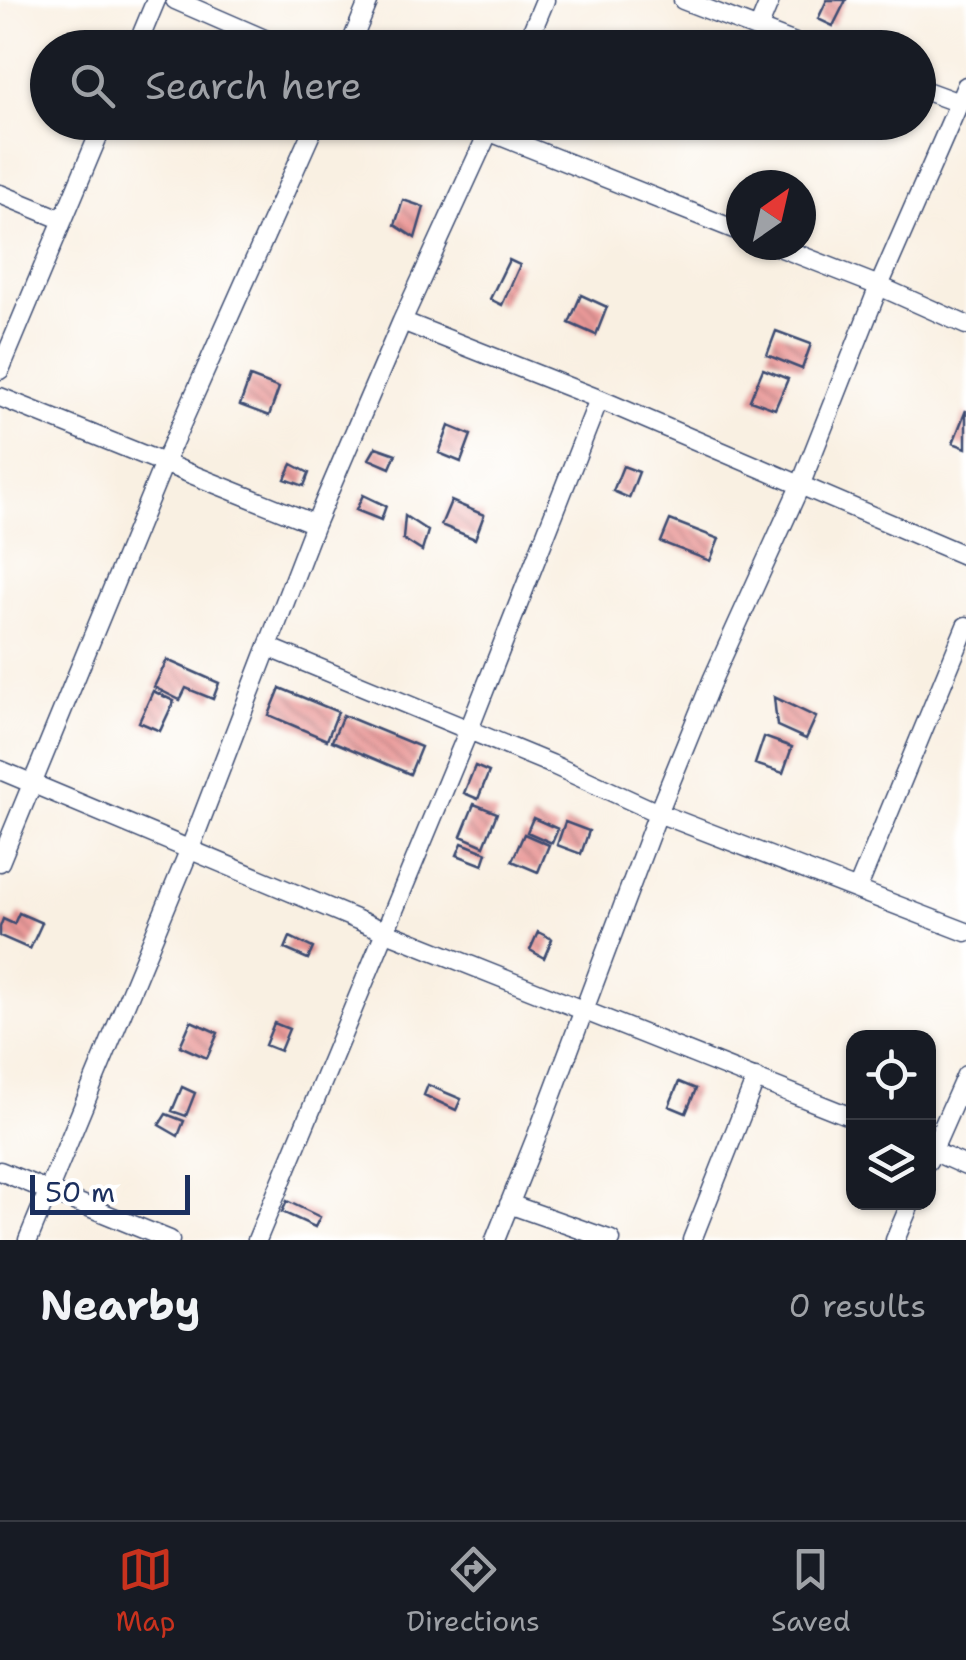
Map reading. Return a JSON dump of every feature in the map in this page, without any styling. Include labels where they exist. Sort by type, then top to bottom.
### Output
[{"type":"street","points":[[144,30],[156,0]]},
{"type":"street","points":[[175,0],[243,30]]},
{"type":"street","points":[[356,30],[369,0]]},
{"type":"street","points":[[532,30],[544,0]]},
{"type":"street","points":[[683,0],[758,29],[770,0]]},
{"type":"street","points":[[495,1240],[713,678],[800,486],[879,286],[963,94],[936,90]]},
{"type":"street","points":[[0,370],[96,140]]},
{"type":"street","points":[[0,862],[164,463],[308,140]]},
{"type":"street","points":[[28,1240],[189,851],[315,524],[484,140]]},
{"type":"street","points":[[521,140],[726,226]]},
{"type":"street","points":[[0,194],[63,220]]},
{"type":"street","points":[[812,260],[966,325]]},
{"type":"street","points":[[402,322],[599,399],[966,556]]},
{"type":"street","points":[[0,397],[315,524]]},
{"type":"street","points":[[258,1240],[468,732],[599,399]]},
{"type":"street","points":[[856,890],[966,626]]},
{"type":"street","points":[[268,647],[551,764],[658,813],[966,932]]},
{"type":"street","points":[[0,770],[384,931],[846,1115]]},
{"type":"street","points":[[936,1141],[966,1075]]},
{"type":"street","points":[[692,1240],[756,1078]]},
{"type":"street","points":[[936,1156],[966,1166]]},
{"type":"street","points":[[0,1171],[170,1240]]},
{"type":"street","points":[[509,1204],[611,1240]]},
{"type":"street","points":[[894,1240],[907,1210]]},
{"type":"building","points":[[827,0],[846,0],[833,26],[818,19]]},
{"type":"building","points":[[403,200],[424,207],[415,238],[395,225]]},
{"type":"building","points":[[509,260],[520,265],[502,305],[490,299]]},
{"type":"building","points":[[581,295],[607,307],[596,335],[569,323]]},
{"type":"building","points":[[776,331],[811,344],[802,369],[767,355]]},
{"type":"building","points":[[763,369],[788,379],[775,409],[750,400]]},
{"type":"building","points":[[250,377],[279,388],[269,416],[240,405]]},
{"type":"building","points":[[966,410],[966,448],[953,443]]},
{"type":"building","points":[[449,426],[471,435],[461,462],[439,453]]},
{"type":"building","points":[[376,447],[396,454],[390,468],[369,459]]},
{"type":"building","points":[[292,464],[309,473],[304,486],[285,479]]},
{"type":"building","points":[[623,466],[639,472],[629,498],[613,491]]},
{"type":"building","points":[[363,495],[386,506],[381,520],[356,510]]},
{"type":"building","points":[[451,501],[484,515],[475,539],[441,525]]},
{"type":"building","points":[[405,516],[428,531],[422,551],[403,539]]},
{"type":"building","points":[[670,520],[719,539],[710,561],[661,542]]},
{"type":"building","points":[[167,660],[219,683],[213,699],[186,688],[180,700],[154,687]]},
{"type":"building","points":[[280,688],[338,712],[327,740],[269,715]]},
{"type":"building","points":[[153,691],[174,701],[160,731],[139,722]]},
{"type":"building","points":[[774,697],[816,717],[806,739],[777,726]]},
{"type":"building","points":[[343,715],[421,747],[410,774],[332,741]]},
{"type":"building","points":[[764,737],[792,747],[783,773],[755,764]]},
{"type":"building","points":[[475,766],[489,772],[478,799],[464,793]]},
{"type":"building","points":[[474,804],[497,813],[484,846],[461,836]]},
{"type":"building","points":[[533,818],[558,829],[552,843],[527,832]]},
{"type":"building","points":[[565,822],[589,831],[581,854],[557,845]]},
{"type":"building","points":[[524,834],[549,845],[538,872],[512,861]]},
{"type":"building","points":[[462,843],[487,853],[483,865],[457,855]]},
{"type":"building","points":[[19,913],[42,923],[30,949],[0,936],[3,919],[14,924]]},
{"type":"building","points":[[538,932],[552,939],[544,958],[530,950]]},
{"type":"building","points":[[290,937],[313,948],[308,959],[285,949]]},
{"type":"building","points":[[191,1021],[218,1033],[207,1058],[180,1046]]},
{"type":"building","points":[[274,1023],[289,1029],[280,1051],[265,1045]]},
{"type":"building","points":[[679,1082],[696,1089],[686,1113],[669,1106]]},
{"type":"building","points":[[428,1085],[461,1099],[456,1110],[424,1095]]},
{"type":"building","points":[[182,1087],[195,1093],[186,1116],[172,1111]]},
{"type":"building","points":[[166,1114],[184,1121],[178,1136],[159,1125]]},
{"type":"building","points":[[287,1201],[320,1217],[315,1227],[282,1212]]}]
